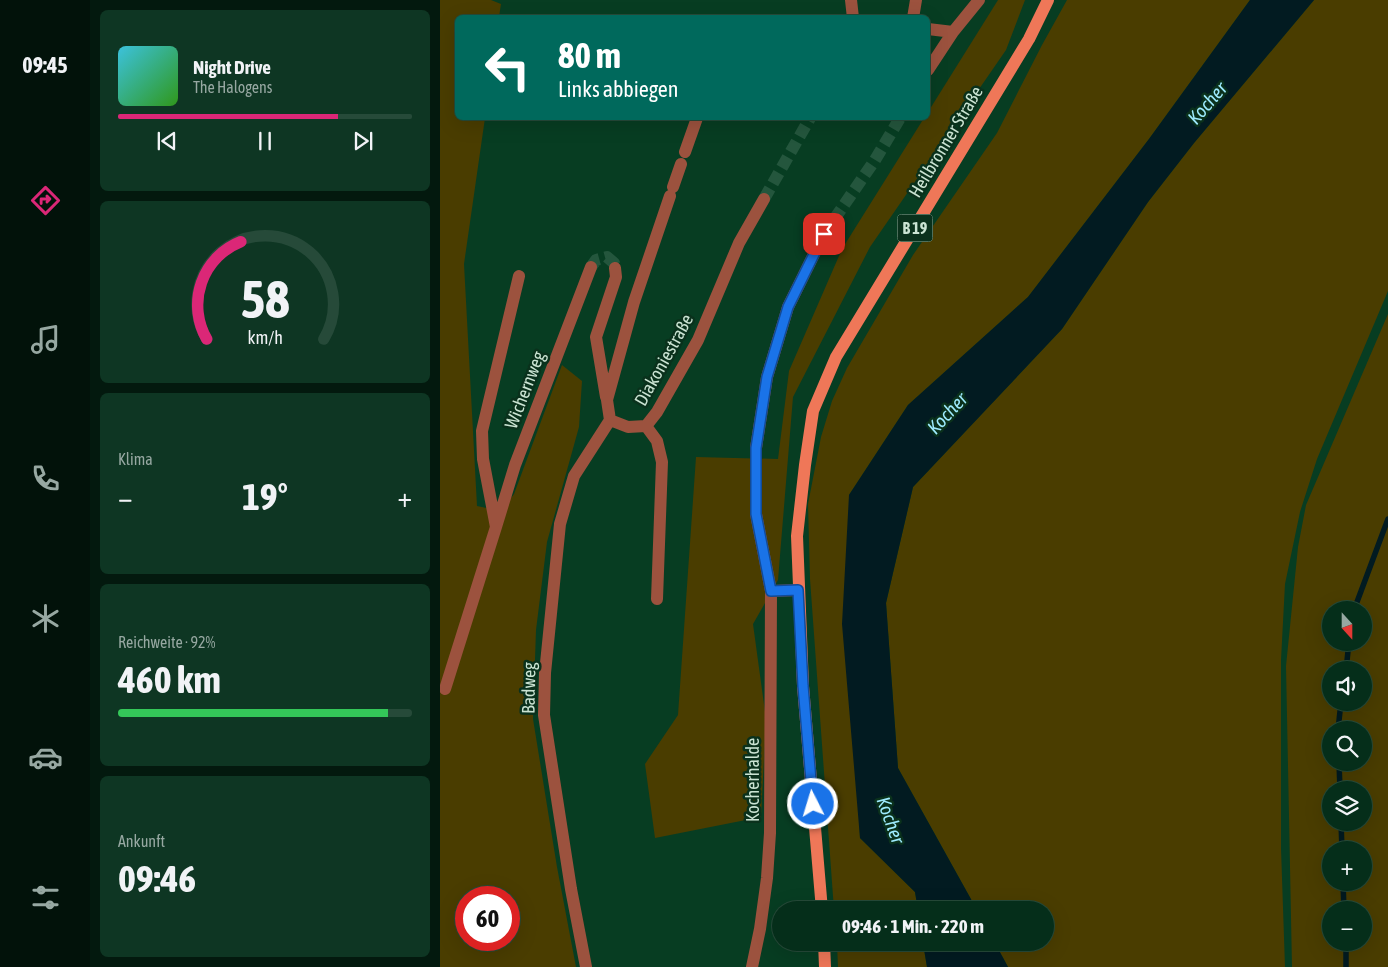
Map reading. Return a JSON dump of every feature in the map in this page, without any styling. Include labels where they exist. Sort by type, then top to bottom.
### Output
[{"type":"main road","name":"Heilbronner Straße","points":[[798,590],[797,536],[813,411],[836,357],[1029,39],[1048,0]]},
{"type":"main road","name":"B 19","points":[[798,590],[803,686],[821,901]]},
{"type":"main road","points":[[824,951],[825,967]]},
{"type":"street","points":[[852,0],[853,15]]},
{"type":"street","points":[[914,15],[916,0]]},
{"type":"street","points":[[930,66],[953,32],[979,0]]},
{"type":"street","points":[[930,30],[953,32]]},
{"type":"street","name":"Diakoniestraße","points":[[696,120],[634,302],[607,400],[610,420],[628,427],[646,426],[657,412],[698,340],[739,243],[764,200]]},
{"type":"street","points":[[798,590],[771,591],[756,514],[756,448],[767,377],[788,307],[824,234]]},
{"type":"street","name":"Wichernweg","points":[[445,689],[515,465],[591,267]]},
{"type":"street","points":[[607,400],[596,336],[616,277],[615,268]]},
{"type":"street","name":"Wichernweg","points":[[496,527],[483,459],[482,431],[519,276]]},
{"type":"street","name":"Badweg","points":[[586,967],[571,889],[544,715],[545,673],[560,524],[574,476],[610,420]]},
{"type":"street","points":[[646,426],[657,441],[662,462],[657,600]]},
{"type":"street","name":"Kocherhalde","points":[[752,967],[760,929],[767,878],[770,833],[771,591]]},
{"type":"shaded area","points":[[440,0],[491,0],[501,4],[499,15],[455,15],[455,120],[485,120],[464,264],[477,506],[501,511],[514,494],[562,365],[582,381],[579,427],[547,542],[536,630],[533,719],[557,867],[576,967],[440,967]]},
{"type":"shaded area","points":[[998,0],[1025,0],[1006,50],[870,247],[793,397],[778,580],[753,624],[766,719],[761,817],[655,838],[645,764],[678,715],[696,457],[778,459],[789,371],[842,249],[923,120],[930,120],[930,109]]},
{"type":"shaded area","points":[[1067,0],[1250,0],[1149,139],[1028,297],[908,405],[849,495],[860,838],[915,892],[916,901],[833,901],[810,579],[808,504],[821,437],[832,401],[847,368],[913,255],[997,133]]},
{"type":"shaded area","points":[[1314,0],[1388,0],[1388,291],[1317,459],[1300,512],[1285,584],[1281,660],[1281,848],[1285,967],[1008,967],[999,951],[1054,951],[1054,901],[972,901],[898,768],[886,603],[913,487],[1062,329],[1148,202],[1194,143]]},
{"type":"shaded area","points":[[1388,314],[1388,967],[1292,967],[1286,666],[1298,547],[1306,505]]},
{"type":"shaded area","points":[[837,951],[924,951],[927,967],[838,967]]},
{"type":"water","name":"Kocher","points":[[1250,0],[1314,0],[1194,143],[1148,202],[1062,329],[913,487],[886,603],[898,768],[972,901],[916,901],[915,892],[860,838],[842,624],[849,495],[908,405],[1028,297],[1149,139]]},
{"type":"water","points":[[924,951],[999,951],[1008,967],[927,967]]},
{"type":"waterway","points":[[1357,601],[1388,519]]},
{"type":"waterway","points":[[1347,661],[1348,651]]},
{"type":"waterway","points":[[1339,721],[1340,711]]},
{"type":"waterway","points":[[1339,771],[1340,781]]},
{"type":"waterway","points":[[1341,831],[1342,841]]},
{"type":"waterway","points":[[1343,891],[1344,901]]},
{"type":"waterway","points":[[1346,951],[1346,967]]},
{"type":"tunnel","points":[[764,199],[809,120]]},
{"type":"tunnel","points":[[824,234],[875,160],[899,120]]},
{"type":"tunnel","points":[[591,267],[596,260],[607,257],[614,263],[615,268]]},
{"type":"route","points":[[813,804],[803,686],[798,590],[771,591],[756,514],[756,448],[767,377],[788,307],[824,234]]}]
